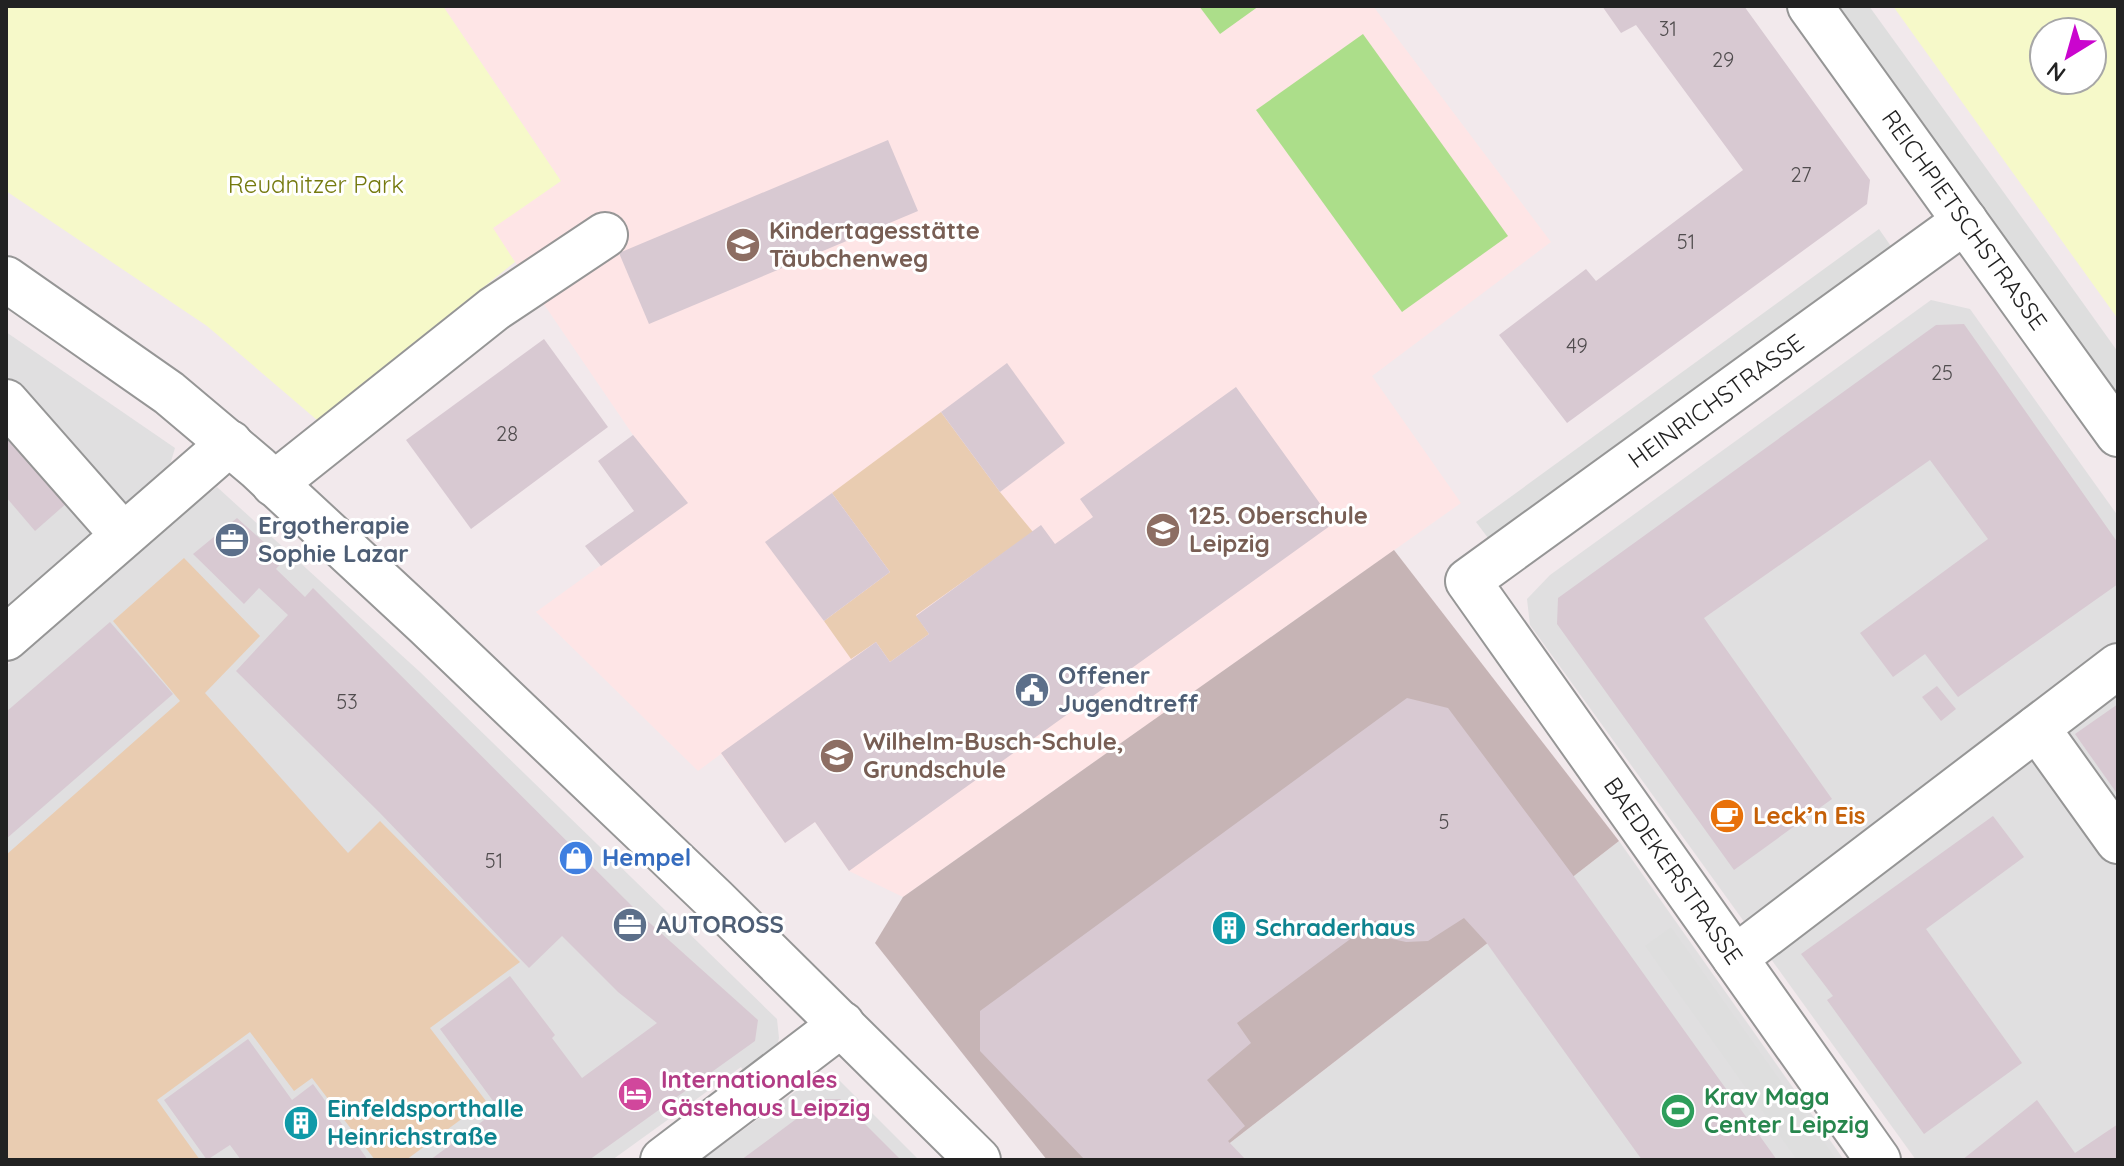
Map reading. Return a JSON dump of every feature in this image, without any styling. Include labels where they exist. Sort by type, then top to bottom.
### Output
[{"type":"street","name":"REICHPIETSCHSTRASSE","points":[[1810,6],[2118,434]]},
{"type":"street","name":"HEINRICHSTRASSE","points":[[1468,581],[1965,221]]},
{"type":"street","points":[[274,484],[494,309],[605,235]]},
{"type":"street","points":[[6,279],[169,393],[230,443],[448,645],[842,1024],[978,1160]]},
{"type":"street","points":[[6,402],[123,535]]},
{"type":"street","points":[[6,638],[230,443]]},
{"type":"street","name":"BAEDEKERSTRASSE","points":[[1468,581],[1878,1160]]},
{"type":"street","points":[[1735,958],[2118,666]]},
{"type":"street","points":[[2037,728],[2118,841]]},
{"type":"street","points":[[663,1160],[842,1024]]},
{"type":"shaded area","points":[[443,6],[1373,6],[1551,242],[1372,376],[1461,503],[903,897],[849,871],[815,822],[785,843],[721,754],[698,771],[536,612],[687,503],[633,435],[492,228],[561,181]]},
{"type":"shaded area","points":[[1822,6],[1869,6],[2015,208],[2118,352],[2118,418]]},
{"type":"shaded area","points":[[1879,229],[1897,255],[1494,546],[1476,522]]},
{"type":"shaded area","points":[[1931,300],[1970,309],[2118,516],[2118,1160],[1916,1160],[1530,625],[1527,599],[1550,575]]},
{"type":"shaded area","points":[[6,332],[175,448],[169,468],[6,611]]},
{"type":"shaded area","points":[[941,412],[1033,532],[916,615],[929,634],[890,662],[876,642],[851,659],[824,621],[890,572],[832,493]]},
{"type":"shaded area","points":[[217,487],[420,672],[777,1019],[779,1038],[776,1052],[749,1080],[741,1067],[612,1160],[6,1160],[6,666],[174,520]]},
{"type":"shaded area","points":[[1394,550],[1619,841],[1208,1160],[1047,1160],[875,943],[903,897]]},
{"type":"shaded area","points":[[184,558],[260,636],[205,693],[348,853],[380,821],[520,962],[430,1028],[486,1101],[406,1160],[375,1160],[312,1078],[294,1091],[250,1032],[157,1100],[200,1160],[6,1160],[6,855],[180,701],[113,621]]},
{"type":"shaded area","points":[[1619,841],[1844,1160],[1208,1160]]},
{"type":"shaded area","points":[[1671,927],[1837,1160],[1797,1160],[1645,946]]},
{"type":"shaded area","points":[[820,1081],[840,1081],[919,1160],[702,1160],[800,1088]]},
{"type":"green space","name":"Reudnitzer Park","points":[[6,6],[443,6],[561,181],[493,228],[515,262],[317,420],[207,326],[6,191]]},
{"type":"green space","points":[[1199,6],[1259,6],[1220,34]]},
{"type":"green space","points":[[1893,6],[2118,6],[2118,319]]},
{"type":"green space","points":[[1363,34],[1508,236],[1402,312],[1256,110]]},
{"type":"building","points":[[1602,6],[1744,6],[1870,180],[1867,204],[1567,423],[1499,335],[1586,269],[1596,281],[1743,170],[1636,25],[1621,33]]},
{"type":"building","points":[[888,140],[918,211],[649,324],[619,253]]},
{"type":"building","points":[[1964,324],[2118,543],[2118,584],[1958,697],[1925,654],[1893,677],[1860,633],[1988,539],[1930,460],[1704,618],[1832,799],[1734,870],[1557,624],[1558,598],[1936,325]]},
{"type":"building","points":[[544,339],[608,427],[471,529],[406,440]]},
{"type":"building","points":[[1007,363],[1065,443],[1000,492],[941,412]]},
{"type":"building","points":[[1236,387],[1334,523],[849,871],[815,822],[785,843],[721,753],[876,642],[890,662],[929,634],[916,616],[1041,525],[1055,544],[1093,517],[1080,499]]},
{"type":"building","points":[[6,430],[68,502],[35,531],[6,497]]},
{"type":"building","points":[[633,435],[688,503],[601,566],[585,546],[634,511],[598,461]]},
{"type":"building","points":[[832,493],[890,572],[824,621],[765,542]]},
{"type":"building","points":[[237,518],[284,560],[276,569],[305,597],[313,588],[642,916],[758,1020],[755,1041],[589,1160],[430,1160],[499,1109],[440,1029],[510,976],[555,1035],[552,1038],[582,1078],[657,1023],[618,992],[562,936],[529,968],[379,812],[236,671],[288,615],[259,588],[244,604],[193,554]]},
{"type":"building","points":[[110,622],[173,694],[6,839],[6,712]]},
{"type":"building","points":[[1937,686],[1956,709],[1941,721],[1922,697]]},
{"type":"building","name":"Schraderhaus","points":[[1407,698],[1448,708],[1575,878],[1777,1160],[1642,1160],[1486,942],[1464,918],[1428,941],[1406,942],[1383,937],[1376,920],[1237,1023],[1251,1043],[1207,1080],[1245,1126],[1228,1141],[1246,1160],[1085,1160],[980,1051],[980,1011]]},
{"type":"building","points":[[2118,704],[2118,795],[2075,734]]},
{"type":"building","points":[[1993,816],[2024,857],[1926,929],[2022,1063],[1924,1134],[1827,1000],[1833,996],[1801,954]]},
{"type":"building","points":[[248,1039],[292,1100],[313,1084],[368,1160],[241,1160],[230,1145],[207,1160],[164,1100]]},
{"type":"building","points":[[823,1099],[840,1099],[901,1160],[741,1160]]},
{"type":"building","points":[[2037,1100],[2075,1153],[2118,1124],[2118,1160],[1962,1160]]},
{"type":"place","name":"Kindertagesstätte Täubchenweg","points":[[743,245]]},
{"type":"place","name":"125. Oberschule Leipzig","points":[[1163,530]]},
{"type":"place","name":"Ergotherapie Sophie Lazar","points":[[232,540]]},
{"type":"place","name":"Offener Jugendtreff","points":[[1032,690]]},
{"type":"place","name":"Wilhelm-Busch-Schule, Grundschule","points":[[837,756]]},
{"type":"place","name":"Leck’n Eis","points":[[1727,816]]},
{"type":"place","name":"Hempel","points":[[576,858]]},
{"type":"place","name":"AUTOROSS","points":[[630,925]]},
{"type":"place","name":"Schraderhaus","points":[[1229,928]]},
{"type":"place","name":"Internationales Gästehaus Leipzig","points":[[635,1094]]},
{"type":"place","name":"Krav Maga Center Leipzig","points":[[1678,1111]]},
{"type":"place","name":"Einfeldsporthalle Heinrichstraße","points":[[301,1123]]}]
